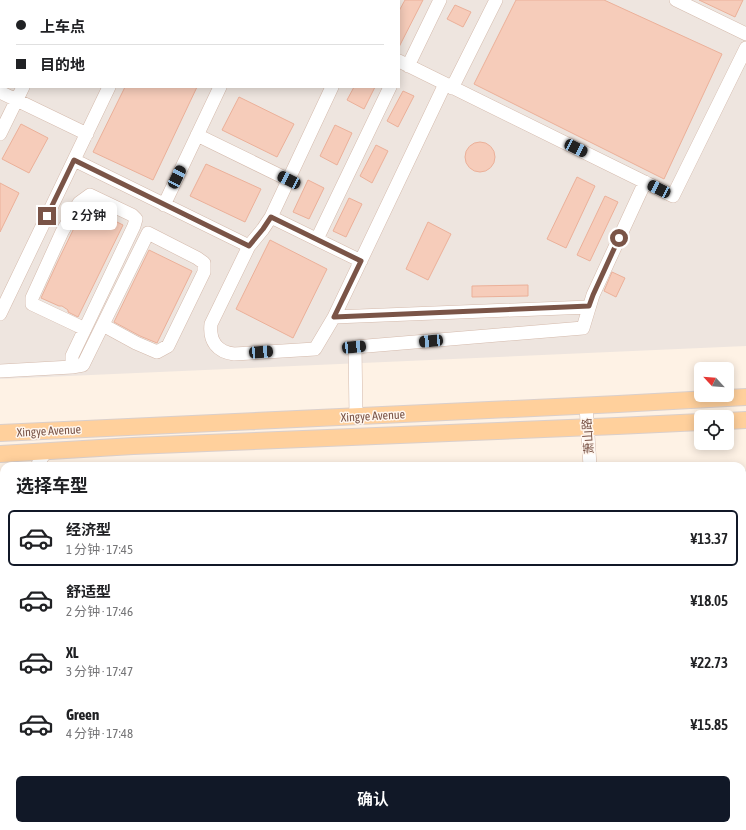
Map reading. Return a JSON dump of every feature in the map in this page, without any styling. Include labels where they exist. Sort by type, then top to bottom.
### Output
[{"type":"main road","name":"Xingye Avenue","points":[[0,433],[746,398]]},
{"type":"main road","points":[[734,420],[746,420]]},
{"type":"main road","name":"Xingye Avenue","points":[[0,454],[133,446],[694,422]]},
{"type":"street","points":[[440,0],[402,65],[673,196],[746,48]]},
{"type":"street","points":[[332,88],[271,217],[249,246],[211,324],[210,332],[212,338],[220,350],[234,354],[316,349],[334,317],[448,86],[496,0]]},
{"type":"street","points":[[676,0],[746,34]]},
{"type":"street","points":[[0,134],[22,88]]},
{"type":"street","points":[[0,314],[109,88]]},
{"type":"street","points":[[164,204],[220,88]]},
{"type":"street","points":[[317,239],[390,88]]},
{"type":"street","points":[[0,92],[87,134]]},
{"type":"street","points":[[197,136],[289,180]]},
{"type":"street","points":[[74,160],[249,246]]},
{"type":"street","points":[[356,417],[354,347],[583,328],[593,295],[645,182]]},
{"type":"street","points":[[72,367],[72,356],[85,329],[134,226],[136,219],[132,215],[90,195],[79,203],[62,232],[32,298],[32,304],[85,329]]},
{"type":"street","points":[[271,217],[361,261]]},
{"type":"street","points":[[103,325],[136,343],[157,352],[168,346],[204,272],[204,263],[197,258],[134,226]]},
{"type":"street","points":[[0,371],[72,367],[83,365],[148,233]]},
{"type":"street","points":[[334,317],[589,306]]},
{"type":"street","name":"萧山路","points":[[582,406],[589,462]]},
{"type":"street","name":"萧山路","points":[[582,462],[584,428]]},
{"type":"street","points":[[39,462],[46,451]]},
{"type":"shaded area","points":[[400,0],[746,0],[746,346],[0,379],[0,88],[400,88]]},
{"type":"building","points":[[405,0],[423,0],[400,45],[400,9]]},
{"type":"building","points":[[516,0],[604,0],[722,54],[664,179],[474,84]]},
{"type":"building","points":[[699,0],[743,0],[735,17]]},
{"type":"building","points":[[455,5],[471,12],[463,27],[447,19]]},
{"type":"building","points":[[125,88],[197,88],[153,180],[93,152]]},
{"type":"building","points":[[353,88],[374,88],[364,109],[347,100]]},
{"type":"building","points":[[403,91],[414,96],[398,127],[387,121]]},
{"type":"building","points":[[239,97],[294,124],[277,157],[222,130]]},
{"type":"building","points":[[21,124],[48,138],[29,173],[2,159]]},
{"type":"building","points":[[335,125],[352,133],[337,165],[320,156]]},
{"type":"building","points":[[480,142],[491,146],[495,157],[491,168],[480,172],[469,168],[465,157],[469,146]]},
{"type":"building","points":[[376,145],[388,151],[372,183],[360,176]]},
{"type":"building","points":[[206,164],[261,189],[245,222],[190,196]]},
{"type":"building","points":[[577,177],[595,186],[566,248],[547,239]]},
{"type":"building","points":[[308,180],[324,188],[309,219],[293,212]]},
{"type":"building","points":[[0,183],[19,193],[0,232]]},
{"type":"building","points":[[605,196],[618,202],[590,261],[577,255]]},
{"type":"building","points":[[349,198],[362,204],[346,237],[333,231]]},
{"type":"building","points":[[87,207],[123,225],[78,317],[68,312],[68,310],[62,306],[41,298],[77,222]]},
{"type":"building","points":[[428,222],[451,234],[428,280],[406,269]]},
{"type":"building","points":[[270,240],[327,269],[293,338],[236,309]]},
{"type":"building","points":[[149,250],[192,271],[157,343],[114,322]]},
{"type":"building","points":[[612,272],[625,278],[616,297],[604,291]]},
{"type":"building","points":[[528,285],[528,296],[472,297],[472,286]]},
{"type":"route","points":[[47,216],[74,160],[249,246],[271,217],[361,261],[334,317],[589,306],[619,238]]}]
